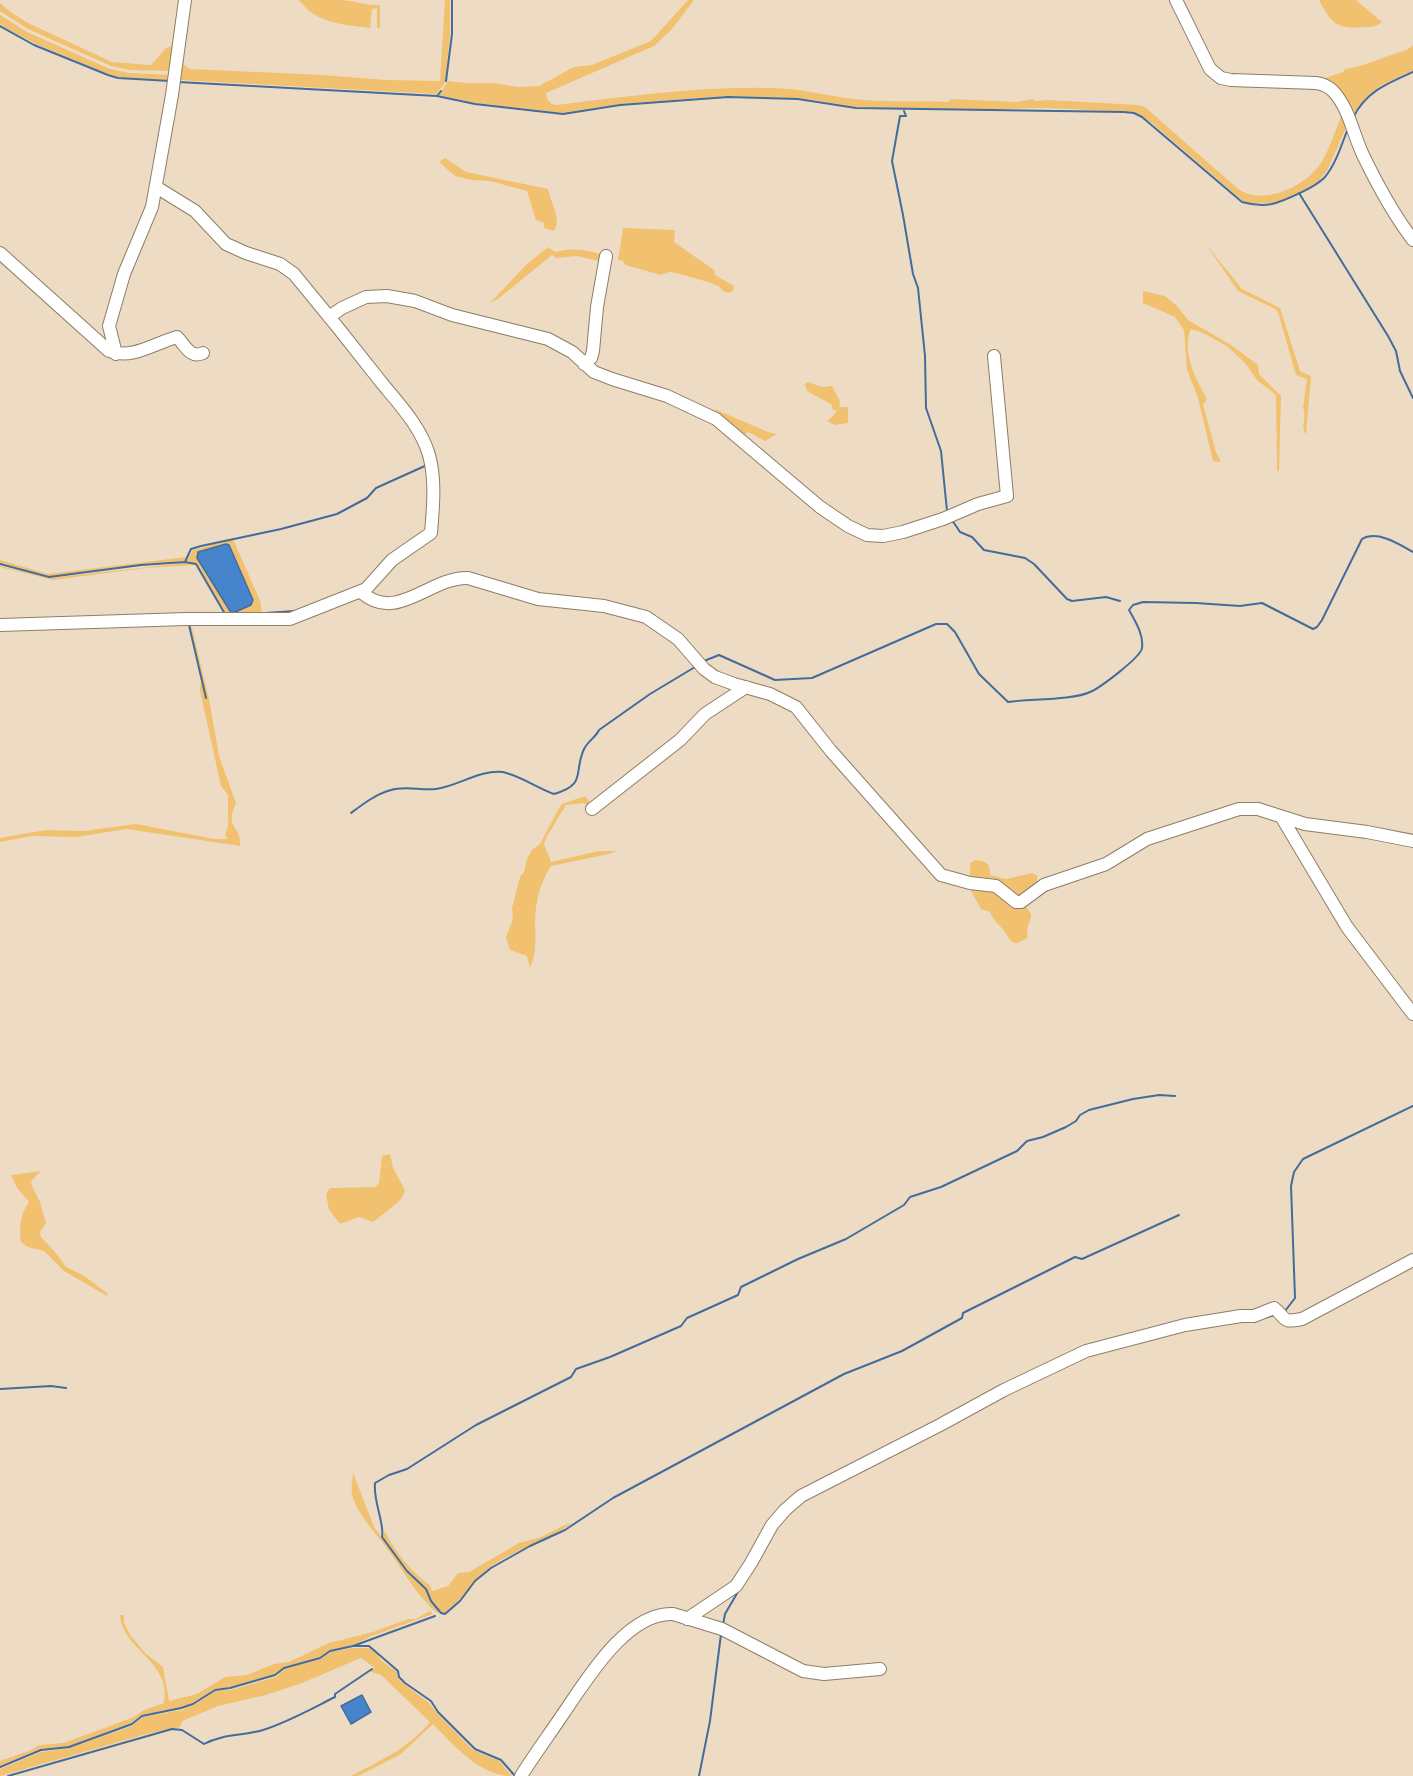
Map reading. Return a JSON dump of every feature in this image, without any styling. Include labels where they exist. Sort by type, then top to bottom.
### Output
[{"type":"street","points":[[116,354],[109,326],[124,274],[148,217],[156,187],[185,0]]},
{"type":"street","points":[[1176,0],[1210,69],[1221,78],[1316,82],[1332,90],[1342,105],[1380,189],[1413,240]]},
{"type":"street","points":[[0,625],[290,620],[366,589],[392,560],[431,533],[434,504],[432,470],[427,448],[419,432],[329,317],[294,274],[280,264],[226,244],[195,211],[156,187]]},
{"type":"street","points":[[0,252],[109,351],[116,354],[132,353],[177,337],[191,354],[197,356],[203,353]]},
{"type":"street","points":[[584,364],[591,358],[593,351],[597,307],[606,256]]},
{"type":"street","points":[[329,317],[366,297],[402,298],[452,315],[548,339],[572,352],[584,364],[602,375],[667,396],[716,419],[793,486],[836,518],[860,532],[875,536],[903,532],[944,519],[978,504],[1007,496],[994,356]]},
{"type":"street","points":[[85,330],[109,326]]},
{"type":"street","points":[[361,592],[375,602],[389,605],[442,583],[468,578],[538,599],[618,608],[646,617],[678,639],[709,673],[723,681],[778,697],[796,707],[846,768],[941,875],[970,883],[996,886],[1016,903],[1021,902],[1044,885],[1106,864],[1137,844],[1239,809],[1258,809],[1305,824],[1375,833],[1413,841]]},
{"type":"street","points":[[592,809],[680,740],[705,714],[746,687]]},
{"type":"street","points":[[1282,818],[1347,927],[1413,1014]]},
{"type":"street","points":[[687,1619],[735,1586],[772,1525],[801,1496],[1031,1377],[1086,1351],[1185,1325],[1254,1316],[1274,1308],[1285,1320],[1302,1319],[1413,1260]]},
{"type":"street","points":[[521,1776],[579,1690],[619,1640],[643,1624],[665,1614],[673,1614],[730,1633],[803,1671],[824,1674],[880,1668]]},
{"type":"shaded area","points":[[298,0],[342,0],[380,5],[380,28],[377,28],[377,8],[372,9],[370,28],[325,20],[310,12]]},
{"type":"shaded area","points":[[445,0],[450,0],[450,35],[445,83],[436,94],[179,80],[181,50],[184,65],[190,69],[440,81]]},
{"type":"shaded area","points":[[688,0],[694,0],[671,30],[654,46],[546,93],[549,101],[557,105],[673,92],[762,88],[790,89],[871,100],[949,102],[950,99],[1017,102],[1032,99],[1138,105],[1145,107],[1238,189],[1248,194],[1260,195],[1271,195],[1295,186],[1314,172],[1330,146],[1341,116],[1334,100],[1348,123],[1328,169],[1319,181],[1285,200],[1273,203],[1251,203],[1243,201],[1152,123],[1135,112],[1044,108],[957,110],[856,107],[809,99],[728,96],[620,104],[563,113],[475,103],[439,95],[448,81],[494,83],[518,87],[539,86],[574,67],[592,65],[651,41]]},
{"type":"shaded area","points":[[1319,0],[1356,0],[1382,22],[1371,27],[1341,26],[1331,19]]},
{"type":"shaded area","points":[[0,3],[28,23],[112,62],[151,65],[166,48],[175,45],[171,71],[130,70],[111,66],[28,29],[0,11]]},
{"type":"shaded area","points":[[0,15],[27,32],[110,69],[129,73],[171,75],[170,80],[118,77],[98,70],[34,43],[4,27],[0,24]]},
{"type":"shaded area","points":[[1413,46],[1413,71],[1376,89],[1362,102],[1350,120],[1316,81],[1343,72],[1345,69],[1360,66]]},
{"type":"shaded area","points":[[445,158],[466,172],[548,189],[557,221],[554,231],[544,228],[544,223],[536,220],[527,191],[490,181],[455,176],[439,162]]},
{"type":"shaded area","points":[[623,228],[675,230],[674,242],[714,270],[715,275],[734,286],[733,291],[728,293],[713,284],[670,272],[661,275],[625,265],[623,261],[618,260]]},
{"type":"shaded area","points":[[1205,243],[1242,289],[1280,308],[1300,371],[1311,376],[1306,434],[1303,408],[1307,379],[1296,375],[1278,312],[1238,291]]},
{"type":"shaded area","points":[[548,247],[555,252],[583,250],[594,252],[600,254],[599,261],[577,256],[556,258],[552,255],[490,303],[525,266]]},
{"type":"shaded area","points":[[1143,291],[1165,296],[1188,320],[1231,345],[1258,365],[1259,374],[1281,396],[1279,472],[1277,470],[1276,395],[1257,380],[1246,364],[1227,346],[1191,329],[1188,347],[1191,365],[1207,399],[1203,405],[1221,462],[1213,461],[1198,398],[1187,370],[1184,330],[1175,317],[1143,303]]},
{"type":"shaded area","points":[[808,382],[822,387],[832,386],[840,401],[839,407],[848,407],[848,423],[835,425],[827,421],[837,410],[833,410],[831,404],[807,391],[805,384]]},
{"type":"shaded area","points":[[711,410],[717,410],[777,434],[765,441],[748,432],[742,437]]},
{"type":"shaded area","points":[[233,539],[260,601],[262,612],[227,616],[196,563],[187,561],[193,550]],"holes":[[[226,544],[231,549],[253,600],[230,612],[200,565],[198,552]]]},
{"type":"shaded area","points":[[186,557],[184,561],[50,576],[0,564],[0,560],[48,574]]},
{"type":"shaded area","points":[[185,563],[195,565],[145,568],[53,580],[0,567],[49,578]]},
{"type":"shaded area","points":[[188,624],[191,624],[209,699],[219,756],[236,803],[232,822],[240,839],[240,846],[127,829],[76,837],[32,836],[0,842],[0,838],[46,830],[83,831],[136,824],[214,839],[228,839],[225,835],[228,826],[228,795],[221,786]]},
{"type":"shaded area","points":[[585,796],[593,806],[590,809],[584,803],[566,805],[546,838],[544,844],[551,862],[599,851],[616,851],[551,866],[538,897],[535,951],[530,968],[527,956],[510,950],[506,937],[513,919],[512,908],[520,877],[532,850],[540,844],[562,804]]},
{"type":"shaded area","points":[[976,860],[987,864],[990,868],[990,875],[1006,879],[1032,873],[1038,876],[1035,889],[1020,900],[970,881],[970,863]]},
{"type":"shaded area","points":[[969,884],[997,888],[1026,907],[1031,914],[1027,929],[1028,937],[1014,943],[990,912],[981,909]]},
{"type":"shaded area","points":[[390,1154],[393,1168],[405,1190],[402,1198],[373,1222],[359,1217],[340,1224],[329,1210],[326,1194],[330,1188],[375,1187],[379,1183],[382,1156]]},
{"type":"shaded area","points":[[41,1171],[31,1184],[40,1202],[46,1223],[40,1232],[41,1237],[66,1267],[83,1275],[107,1293],[107,1296],[64,1271],[44,1251],[28,1247],[21,1242],[21,1221],[29,1202],[17,1188],[11,1175]]},
{"type":"shaded area","points":[[353,1473],[374,1527],[407,1572],[425,1589],[430,1602],[439,1612],[437,1613],[418,1592],[362,1516],[352,1495]]},
{"type":"shaded area","points":[[573,1523],[490,1567],[457,1603],[444,1613],[432,1601],[427,1588],[408,1570],[383,1537],[385,1531],[404,1561],[430,1585],[432,1591],[448,1586],[458,1573],[469,1572],[519,1543],[541,1537]]},
{"type":"shaded area","points":[[430,1611],[433,1614],[353,1645],[330,1650],[319,1657],[284,1667],[275,1674],[230,1687],[214,1689],[193,1703],[142,1715],[131,1723],[69,1746],[40,1749],[0,1766],[0,1761],[39,1745],[64,1743],[134,1717],[144,1710],[164,1703],[161,1676],[129,1638],[120,1615],[124,1615],[124,1623],[131,1636],[145,1653],[163,1667],[169,1701],[197,1694],[225,1677],[247,1675],[274,1664],[289,1662],[329,1643],[373,1632],[408,1619],[416,1619]]},
{"type":"shaded area","points":[[353,1648],[373,1650],[383,1662],[397,1672],[398,1678],[404,1684],[429,1703],[473,1750],[499,1761],[512,1776],[500,1775],[478,1765],[433,1724],[401,1754],[358,1776],[351,1776],[403,1747],[430,1722],[381,1675],[369,1671],[375,1668],[361,1658],[302,1683],[266,1695],[218,1706],[182,1721],[180,1727],[147,1734],[0,1776],[0,1769],[41,1752],[69,1748],[132,1726],[143,1717],[182,1710],[215,1691],[231,1690],[276,1677],[285,1669],[320,1659],[331,1652]]},
{"type":"water","points":[[229,545],[253,600],[251,605],[233,613],[197,558],[198,552]]},
{"type":"water","points":[[362,1695],[371,1712],[351,1724],[341,1706]]},
{"type":"waterway","points":[[446,81],[452,34],[452,0]]},
{"type":"waterway","points":[[0,26],[34,45],[108,75],[118,78],[170,81]]},
{"type":"waterway","points":[[1353,118],[1364,101],[1378,89],[1413,72]]},
{"type":"waterway","points":[[178,82],[437,96],[475,104],[563,114],[620,105],[728,97],[798,99],[856,108],[1134,113],[1142,117],[1242,202],[1259,205],[1286,200],[1321,180],[1335,161],[1348,128]]},
{"type":"waterway","points":[[437,96],[441,91]]},
{"type":"waterway","points":[[904,111],[906,116],[900,116],[892,161],[913,274],[918,288],[925,356],[926,408],[941,451],[947,511]]},
{"type":"waterway","points":[[1299,193],[1388,336],[1396,351],[1400,371],[1413,398]]},
{"type":"waterway","points":[[185,562],[191,549],[337,514],[367,498],[376,488],[427,465]]},
{"type":"waterway","points":[[951,521],[960,532],[972,537],[984,550],[1025,558],[1034,564],[1067,599],[1072,601],[1106,597],[1120,601]]},
{"type":"waterway","points":[[704,661],[719,655],[775,680],[812,678],[936,624],[947,624],[955,632],[979,674],[1008,702],[1073,697],[1083,695],[1102,685],[1128,665],[1140,652],[1142,638],[1129,610],[1133,605],[1143,602],[1240,606],[1262,603],[1313,629],[1322,620],[1362,539],[1381,537],[1413,552]]},
{"type":"waterway","points":[[0,564],[49,577],[141,565],[185,562],[196,564],[225,614]]},
{"type":"waterway","points":[[265,613],[295,611]]},
{"type":"waterway","points":[[189,625],[206,698]]},
{"type":"waterway","points":[[351,813],[375,797],[391,790],[436,789],[478,775],[495,772],[516,776],[554,794],[564,790],[575,782],[584,749],[599,730],[650,694],[695,667]]},
{"type":"waterway","points":[[1175,1096],[1159,1095],[1133,1099],[1089,1110],[1066,1127],[1027,1141],[1017,1151],[941,1187],[910,1197],[904,1205],[846,1239],[741,1287],[738,1295],[687,1318],[681,1326],[576,1369],[571,1377],[476,1425],[407,1469],[375,1483],[382,1537],[407,1571],[426,1589],[431,1601],[441,1613],[445,1614],[460,1601],[475,1581],[491,1568],[565,1530],[613,1498],[844,1374],[902,1351],[962,1318],[963,1313],[1075,1257],[1082,1259],[1179,1215]]},
{"type":"waterway","points":[[1285,1311],[1295,1298],[1291,1186],[1294,1172],[1303,1159],[1413,1106]]},
{"type":"waterway","points":[[1263,1318],[1275,1315]]},
{"type":"waterway","points":[[0,1389],[51,1386],[66,1388]]},
{"type":"waterway","points":[[723,1625],[725,1614],[739,1590]]},
{"type":"waterway","points":[[353,1646],[435,1616]]},
{"type":"waterway","points":[[699,1776],[710,1721],[721,1634]]},
{"type":"waterway","points":[[0,1767],[41,1750],[69,1747],[132,1724],[142,1716],[193,1704],[215,1690],[275,1675],[284,1668],[320,1658],[330,1651],[353,1646],[369,1646],[398,1671],[399,1677],[405,1683],[431,1701],[438,1712],[475,1749],[501,1760],[515,1776]]},
{"type":"waterway","points":[[8,1776],[172,1729],[182,1730],[204,1744],[218,1738],[263,1730],[335,1697],[335,1694],[372,1669]]}]
